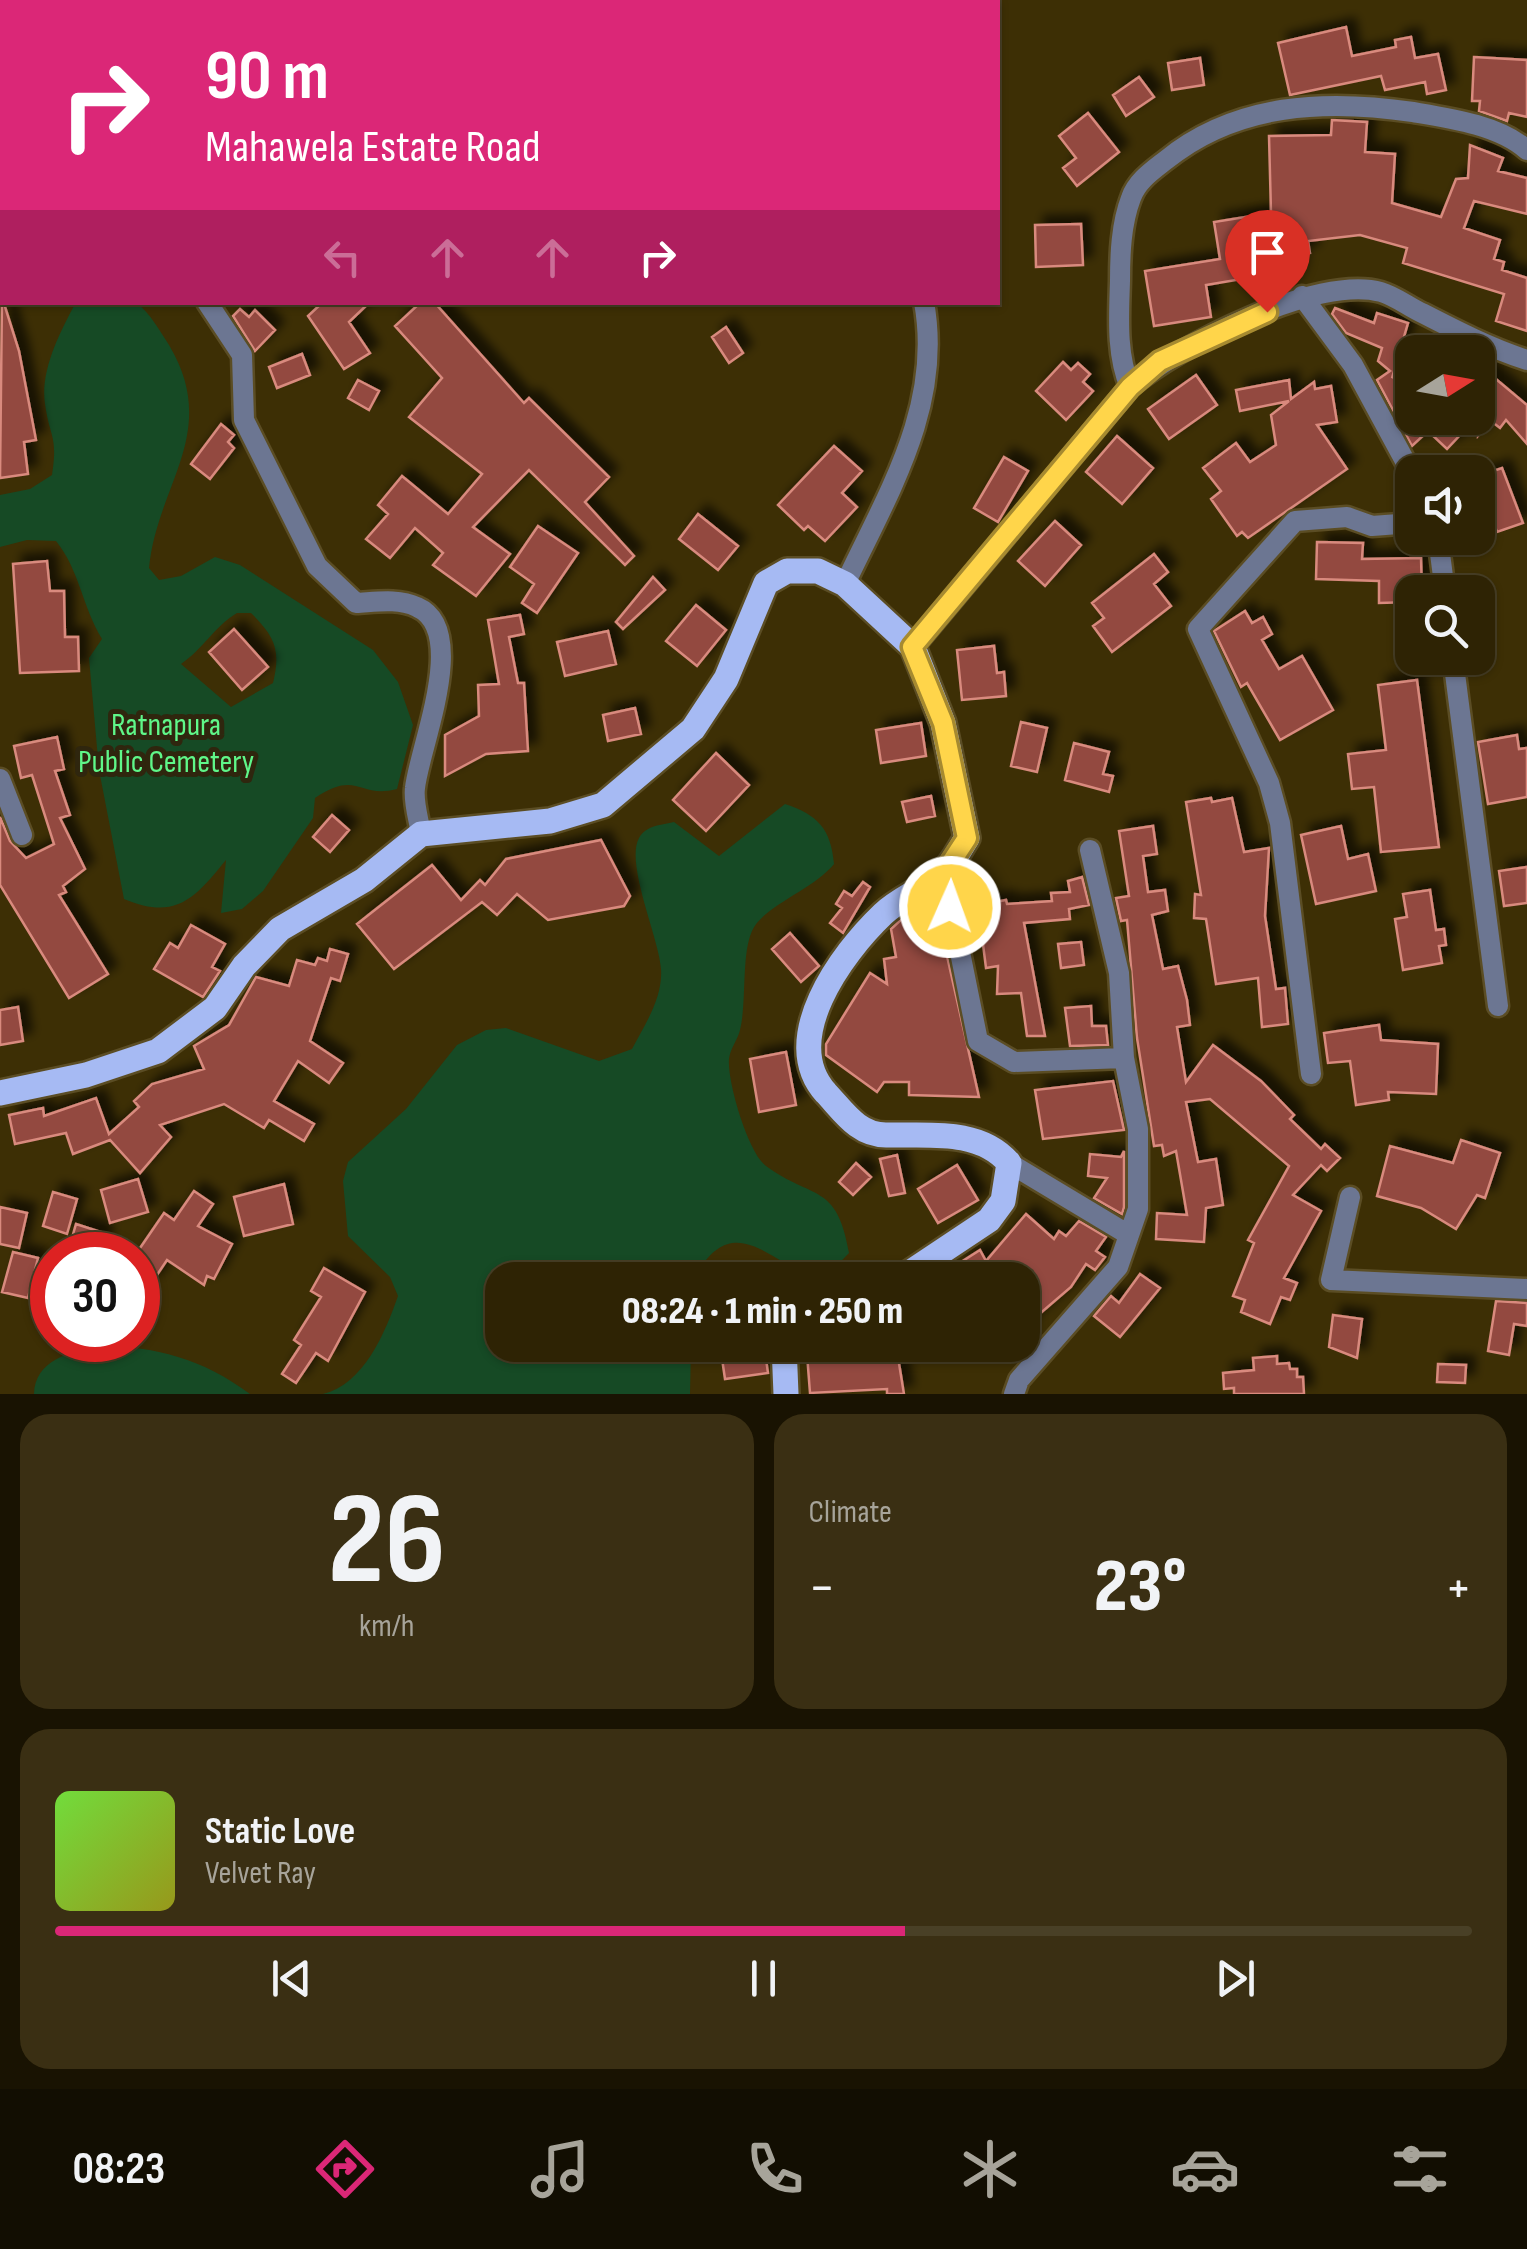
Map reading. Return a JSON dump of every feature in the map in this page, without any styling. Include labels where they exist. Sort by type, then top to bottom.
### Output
[{"type":"main road","points":[[0,1093],[86,1075],[158,1051],[216,1008],[244,966],[280,929],[364,880],[422,834],[550,822],[603,805],[692,729],[726,679],[766,583],[787,571],[818,571],[846,584],[912,647],[943,723],[967,838],[944,873],[886,911],[855,944],[807,1026],[807,1058],[820,1085],[860,1130],[884,1136],[922,1132],[979,1142],[1010,1163],[1003,1201],[989,1220],[926,1262]]},
{"type":"main road","points":[[785,1362],[786,1394]]},
{"type":"street","points":[[1130,387],[1118,333],[1120,249],[1131,198],[1142,178],[1191,140],[1258,112],[1302,106],[1382,108],[1460,122],[1514,138],[1527,150]]},
{"type":"street","points":[[912,647],[1130,387],[1160,361],[1302,296],[1329,289],[1380,292],[1492,348],[1527,360]]},
{"type":"street","points":[[1302,296],[1353,366],[1402,455]]},
{"type":"street","points":[[209,305],[242,355],[244,420],[318,566],[356,603],[399,602],[422,608],[439,631],[439,694],[414,790],[422,834]]},
{"type":"street","points":[[846,584],[902,464],[928,391],[929,329],[925,305]]},
{"type":"street","points":[[1311,1074],[1280,824],[1269,783],[1198,629],[1295,521],[1348,517],[1372,526],[1395,524]]},
{"type":"street","points":[[1455,675],[1498,1006]]},
{"type":"street","points":[[0,779],[22,836]]},
{"type":"street","points":[[1014,1394],[1019,1380],[1118,1268],[1138,1209],[1138,1129],[1124,1058],[1119,972],[1090,850]]},
{"type":"street","points":[[944,873],[978,1041],[1014,1062],[1124,1058]]},
{"type":"street","points":[[1010,1163],[1129,1235]]},
{"type":"street","points":[[1350,1197],[1331,1280],[1527,1289]]},
{"type":"green space","name":"Ratnapura Public Cemetery","points":[[75,305],[139,305],[169,345],[183,376],[189,405],[188,432],[154,538],[149,568],[159,580],[181,576],[215,557],[240,565],[373,650],[398,682],[413,725],[397,789],[374,791],[340,786],[315,798],[313,818],[263,891],[242,909],[221,913],[226,860],[183,902],[158,908],[124,899],[99,770],[89,658],[102,639],[56,541],[27,540],[0,547],[0,495],[30,489],[52,475],[54,444],[44,391],[58,339]],"holes":[[[237,613],[251,613],[266,629],[276,653],[273,683],[231,707],[181,664]]]},
{"type":"green space","points":[[785,804],[814,819],[830,841],[834,864],[766,914],[752,931],[746,953],[742,1019],[729,1069],[740,1116],[759,1159],[782,1177],[830,1203],[844,1230],[849,1253],[839,1262],[784,1262],[746,1244],[728,1244],[706,1262],[485,1262],[485,1362],[691,1362],[690,1394],[323,1394],[350,1380],[371,1355],[398,1296],[390,1277],[348,1236],[343,1181],[348,1162],[406,1109],[457,1045],[486,1030],[506,1028],[599,1061],[632,1049],[652,1010],[661,980],[659,956],[636,865],[639,838],[650,828],[674,822],[719,856]]},
{"type":"green space","points":[[160,1352],[197,1363],[250,1394],[34,1394],[40,1373],[47,1365],[160,1362]]},
{"type":"building","points":[[1346,27],[1352,56],[1396,47],[1395,40],[1411,37],[1415,58],[1438,54],[1446,90],[1427,94],[1425,82],[1385,90],[1381,76],[1290,95],[1278,43]]},
{"type":"building","points":[[1474,57],[1527,60],[1527,117],[1509,113],[1507,121],[1479,111],[1480,101],[1472,101]]},
{"type":"building","points":[[1200,58],[1204,85],[1172,90],[1168,63]]},
{"type":"building","points":[[1139,77],[1154,97],[1126,116],[1113,95]]},
{"type":"building","points":[[1088,113],[1119,152],[1077,186],[1063,168],[1076,158],[1059,136]]},
{"type":"building","points":[[1332,120],[1367,122],[1365,152],[1395,154],[1392,203],[1441,217],[1456,179],[1468,178],[1470,145],[1503,158],[1498,171],[1527,178],[1527,214],[1474,201],[1464,228],[1500,240],[1494,259],[1504,262],[1502,270],[1527,278],[1527,331],[1496,321],[1504,294],[1403,263],[1407,248],[1360,235],[1308,241],[1310,253],[1258,260],[1260,276],[1206,285],[1211,317],[1154,326],[1145,271],[1220,259],[1214,222],[1271,213],[1269,136],[1331,135]]},
{"type":"building","points":[[1081,224],[1083,265],[1036,267],[1035,225]]},
{"type":"building","points":[[5,305],[19,351],[36,440],[24,442],[28,474],[0,478]]},
{"type":"building","points":[[320,305],[367,305],[349,322],[370,353],[344,369],[308,316]]},
{"type":"building","points":[[418,305],[437,305],[524,403],[529,398],[609,477],[585,502],[634,556],[625,565],[529,470],[473,527],[510,554],[476,596],[433,565],[443,553],[415,528],[390,558],[366,539],[388,514],[378,505],[402,476],[448,514],[482,474],[409,417],[442,378],[395,326]]},
{"type":"building","points":[[1335,308],[1374,323],[1377,313],[1408,323],[1405,335],[1395,335],[1395,414],[1377,380],[1390,371],[1378,361],[1382,348],[1346,333],[1332,314]]},
{"type":"building","points":[[240,309],[249,317],[255,310],[275,330],[255,351],[233,316]]},
{"type":"building","points":[[726,327],[743,353],[729,363],[712,337]]},
{"type":"building","points":[[302,354],[310,375],[277,388],[269,367]]},
{"type":"building","points":[[1063,362],[1071,370],[1078,363],[1090,374],[1083,382],[1093,391],[1066,420],[1036,391]]},
{"type":"building","points":[[1196,375],[1217,405],[1169,439],[1148,409]]},
{"type":"building","points":[[1495,378],[1527,405],[1527,444],[1506,420],[1500,428],[1495,424]]},
{"type":"building","points":[[358,380],[379,391],[369,410],[348,398]]},
{"type":"building","points":[[1289,380],[1291,399],[1314,382],[1315,389],[1331,386],[1337,422],[1317,425],[1347,469],[1248,538],[1242,532],[1237,536],[1211,499],[1221,491],[1203,468],[1236,443],[1250,462],[1276,445],[1271,415],[1289,401],[1240,411],[1236,390]]},
{"type":"building","points":[[221,424],[234,435],[228,442],[234,448],[210,479],[191,464]]},
{"type":"building","points":[[1406,435],[1424,435],[1412,446]]},
{"type":"building","points":[[1432,435],[1460,435],[1447,449]]},
{"type":"building","points":[[1117,436],[1153,468],[1122,504],[1086,472]]},
{"type":"building","points":[[834,446],[862,471],[842,493],[857,507],[825,541],[808,526],[804,530],[778,505]]},
{"type":"building","points":[[1004,457],[1028,471],[998,522],[974,508]]},
{"type":"building","points":[[1502,468],[1523,523],[1497,532],[1495,526],[1495,470]]},
{"type":"building","points":[[698,514],[738,546],[718,570],[679,539]]},
{"type":"building","points":[[1055,521],[1081,545],[1045,586],[1018,561]]},
{"type":"building","points":[[538,526],[578,553],[537,613],[522,603],[534,584],[510,567]]},
{"type":"building","points":[[1317,542],[1363,543],[1362,559],[1421,558],[1422,575],[1395,575],[1395,603],[1379,603],[1379,581],[1316,579]]},
{"type":"building","points":[[1154,554],[1168,572],[1154,584],[1171,606],[1112,652],[1093,626],[1104,618],[1092,603]]},
{"type":"building","points":[[47,561],[50,591],[64,591],[65,637],[78,637],[79,671],[20,673],[13,564]]},
{"type":"building","points":[[653,577],[665,590],[623,629],[616,622]]},
{"type":"building","points":[[696,605],[726,630],[697,666],[666,641]]},
{"type":"building","points":[[1245,611],[1252,623],[1263,617],[1272,634],[1262,640],[1279,669],[1302,656],[1333,710],[1280,740],[1247,683],[1241,687],[1214,631]]},
{"type":"building","points":[[520,615],[524,634],[509,637],[518,683],[524,683],[528,751],[486,754],[445,776],[445,735],[479,716],[478,685],[499,684],[488,620]]},
{"type":"building","points":[[234,629],[268,667],[242,690],[209,652]]},
{"type":"building","points":[[608,631],[616,664],[565,676],[557,642]]},
{"type":"building","points":[[994,646],[997,673],[1004,672],[1006,696],[962,700],[957,650]]},
{"type":"building","points":[[1417,680],[1439,847],[1381,852],[1374,787],[1352,789],[1348,754],[1386,750],[1378,685]]},
{"type":"building","points":[[635,708],[641,734],[608,741],[603,715]]},
{"type":"building","points":[[1021,722],[1047,728],[1037,772],[1011,766]]},
{"type":"building","points":[[921,723],[926,756],[881,763],[876,730]]},
{"type":"building","points":[[1517,735],[1519,749],[1527,748],[1527,797],[1488,804],[1478,742]]},
{"type":"building","points":[[57,737],[64,769],[55,771],[70,815],[60,818],[85,869],[63,886],[66,892],[59,895],[108,974],[69,998],[0,885],[0,817],[10,841],[26,858],[54,844],[32,775],[21,778],[14,746]]},
{"type":"building","points":[[1074,743],[1109,752],[1103,774],[1113,776],[1109,792],[1065,780]]},
{"type":"building","points":[[716,753],[749,785],[706,831],[673,800]]},
{"type":"building","points":[[931,796],[935,816],[907,822],[902,802]]},
{"type":"building","points":[[1211,798],[1212,802],[1232,798],[1244,852],[1269,848],[1265,916],[1276,989],[1285,988],[1288,1024],[1262,1027],[1258,978],[1216,984],[1206,919],[1194,918],[1195,894],[1201,895],[1186,802]]},
{"type":"building","points":[[332,815],[349,830],[330,852],[313,837]]},
{"type":"building","points":[[1153,826],[1157,854],[1143,856],[1148,892],[1165,890],[1168,911],[1152,915],[1163,969],[1178,966],[1187,1000],[1190,1025],[1177,1027],[1186,1082],[1213,1045],[1261,1081],[1294,1115],[1290,1119],[1321,1149],[1325,1144],[1340,1158],[1327,1171],[1321,1165],[1293,1195],[1321,1211],[1284,1278],[1297,1283],[1290,1300],[1281,1297],[1270,1324],[1241,1312],[1245,1300],[1233,1296],[1254,1243],[1248,1240],[1289,1166],[1210,1099],[1186,1102],[1198,1162],[1216,1159],[1223,1205],[1206,1208],[1204,1242],[1156,1239],[1157,1213],[1187,1215],[1176,1151],[1164,1156],[1162,1145],[1154,1146],[1137,1038],[1127,920],[1121,921],[1116,898],[1129,896],[1119,831]]},
{"type":"building","points":[[1341,826],[1348,859],[1368,854],[1376,891],[1316,904],[1301,835]]},
{"type":"building","points":[[601,840],[630,896],[624,906],[548,920],[517,894],[497,915],[482,902],[394,969],[357,924],[432,865],[461,900],[480,880],[485,885],[506,859]]},
{"type":"building","points":[[1527,867],[1527,903],[1504,906],[1499,871]]},
{"type":"building","points":[[1082,877],[1089,905],[1069,909],[1070,919],[1024,923],[1045,1036],[1027,1036],[1021,993],[997,994],[998,966],[986,968],[978,905],[1006,900],[1007,904],[1052,901],[1051,893],[1070,892],[1068,881]]},
{"type":"building","points":[[863,882],[870,887],[843,933],[830,923],[842,908],[836,904],[844,891],[852,896]]},
{"type":"building","points":[[1430,890],[1436,930],[1444,929],[1446,945],[1439,946],[1442,963],[1403,970],[1395,919],[1407,917],[1403,894]]},
{"type":"building","points":[[937,912],[979,1097],[909,1095],[909,1082],[884,1082],[877,1092],[826,1055],[826,1044],[870,973],[887,984],[884,959],[896,957],[891,929],[902,919]]},
{"type":"building","points":[[191,925],[225,944],[212,967],[220,971],[203,997],[154,969],[170,943],[178,948]]},
{"type":"building","points":[[790,933],[819,966],[801,982],[772,949]]},
{"type":"building","points":[[1081,942],[1084,965],[1061,968],[1058,944]]},
{"type":"building","points":[[330,949],[348,954],[340,981],[331,978],[310,1041],[343,1063],[329,1083],[298,1061],[274,1101],[314,1124],[304,1141],[269,1120],[264,1128],[224,1104],[160,1125],[171,1137],[140,1173],[110,1140],[73,1154],[66,1133],[15,1144],[9,1115],[43,1108],[44,1116],[96,1098],[109,1134],[139,1107],[134,1101],[152,1084],[204,1069],[194,1046],[229,1025],[256,977],[289,986],[297,960],[315,965],[318,958],[327,961]]},
{"type":"building","points":[[1091,1006],[1092,1026],[1106,1026],[1108,1045],[1070,1046],[1065,1008]]},
{"type":"building","points":[[18,1007],[23,1041],[0,1045],[0,1010]]},
{"type":"building","points":[[1379,1025],[1381,1040],[1438,1044],[1436,1094],[1388,1092],[1389,1100],[1356,1105],[1350,1061],[1328,1063],[1324,1033]]},
{"type":"building","points":[[786,1052],[796,1105],[759,1112],[750,1059]]},
{"type":"building","points":[[1113,1081],[1124,1130],[1043,1139],[1035,1090]]},
{"type":"building","points":[[1461,1140],[1500,1153],[1485,1198],[1477,1195],[1456,1229],[1421,1208],[1377,1196],[1390,1146],[1453,1163]]},
{"type":"building","points":[[1124,1151],[1122,1214],[1094,1198],[1107,1178],[1088,1176],[1090,1154],[1121,1157]]},
{"type":"building","points":[[897,1155],[905,1193],[889,1196],[880,1159]]},
{"type":"building","points":[[856,1163],[871,1177],[853,1195],[839,1182]]},
{"type":"building","points":[[957,1165],[978,1200],[938,1223],[918,1189]]},
{"type":"building","points":[[138,1179],[148,1212],[110,1223],[101,1190]]},
{"type":"building","points":[[284,1184],[293,1224],[244,1236],[234,1197]]},
{"type":"building","points":[[194,1191],[213,1204],[198,1226],[232,1244],[214,1279],[207,1276],[204,1285],[167,1260],[160,1270],[160,1232],[151,1232],[164,1213],[174,1220]]},
{"type":"building","points":[[53,1192],[77,1199],[68,1232],[43,1226]]},
{"type":"building","points":[[0,1207],[27,1213],[19,1248],[0,1244]]},
{"type":"building","points":[[1026,1214],[1054,1239],[1059,1231],[1066,1236],[1079,1221],[1106,1237],[1096,1251],[1105,1257],[1095,1270],[1086,1264],[1071,1287],[1040,1314],[1040,1262],[961,1262],[980,1250],[986,1261]]},
{"type":"building","points":[[76,1224],[101,1232],[74,1232]]},
{"type":"building","points":[[13,1252],[30,1256],[28,1298],[2,1292]]},
{"type":"building","points":[[324,1268],[365,1292],[328,1361],[316,1353],[296,1383],[282,1374],[301,1345],[294,1340],[321,1297],[311,1291]]},
{"type":"building","points":[[1140,1274],[1160,1288],[1120,1337],[1094,1316],[1111,1296],[1119,1303]]},
{"type":"building","points":[[1496,1301],[1527,1303],[1527,1326],[1514,1324],[1509,1355],[1488,1351]]},
{"type":"building","points":[[1333,1315],[1362,1319],[1357,1358],[1329,1347]]},
{"type":"building","points":[[1277,1356],[1277,1364],[1289,1363],[1290,1369],[1297,1369],[1297,1377],[1303,1377],[1304,1394],[1234,1394],[1234,1388],[1224,1389],[1223,1373],[1254,1370],[1253,1358]]},
{"type":"building","points":[[722,1362],[766,1362],[768,1373],[725,1379]]},
{"type":"building","points":[[808,1362],[899,1362],[904,1394],[887,1394],[887,1389],[810,1393]]},
{"type":"building","points":[[1438,1364],[1466,1365],[1465,1383],[1437,1382]]},
{"type":"route","points":[[950,907],[944,873],[967,838],[943,723],[912,647],[1130,387],[1160,361],[1267,312]]}]
